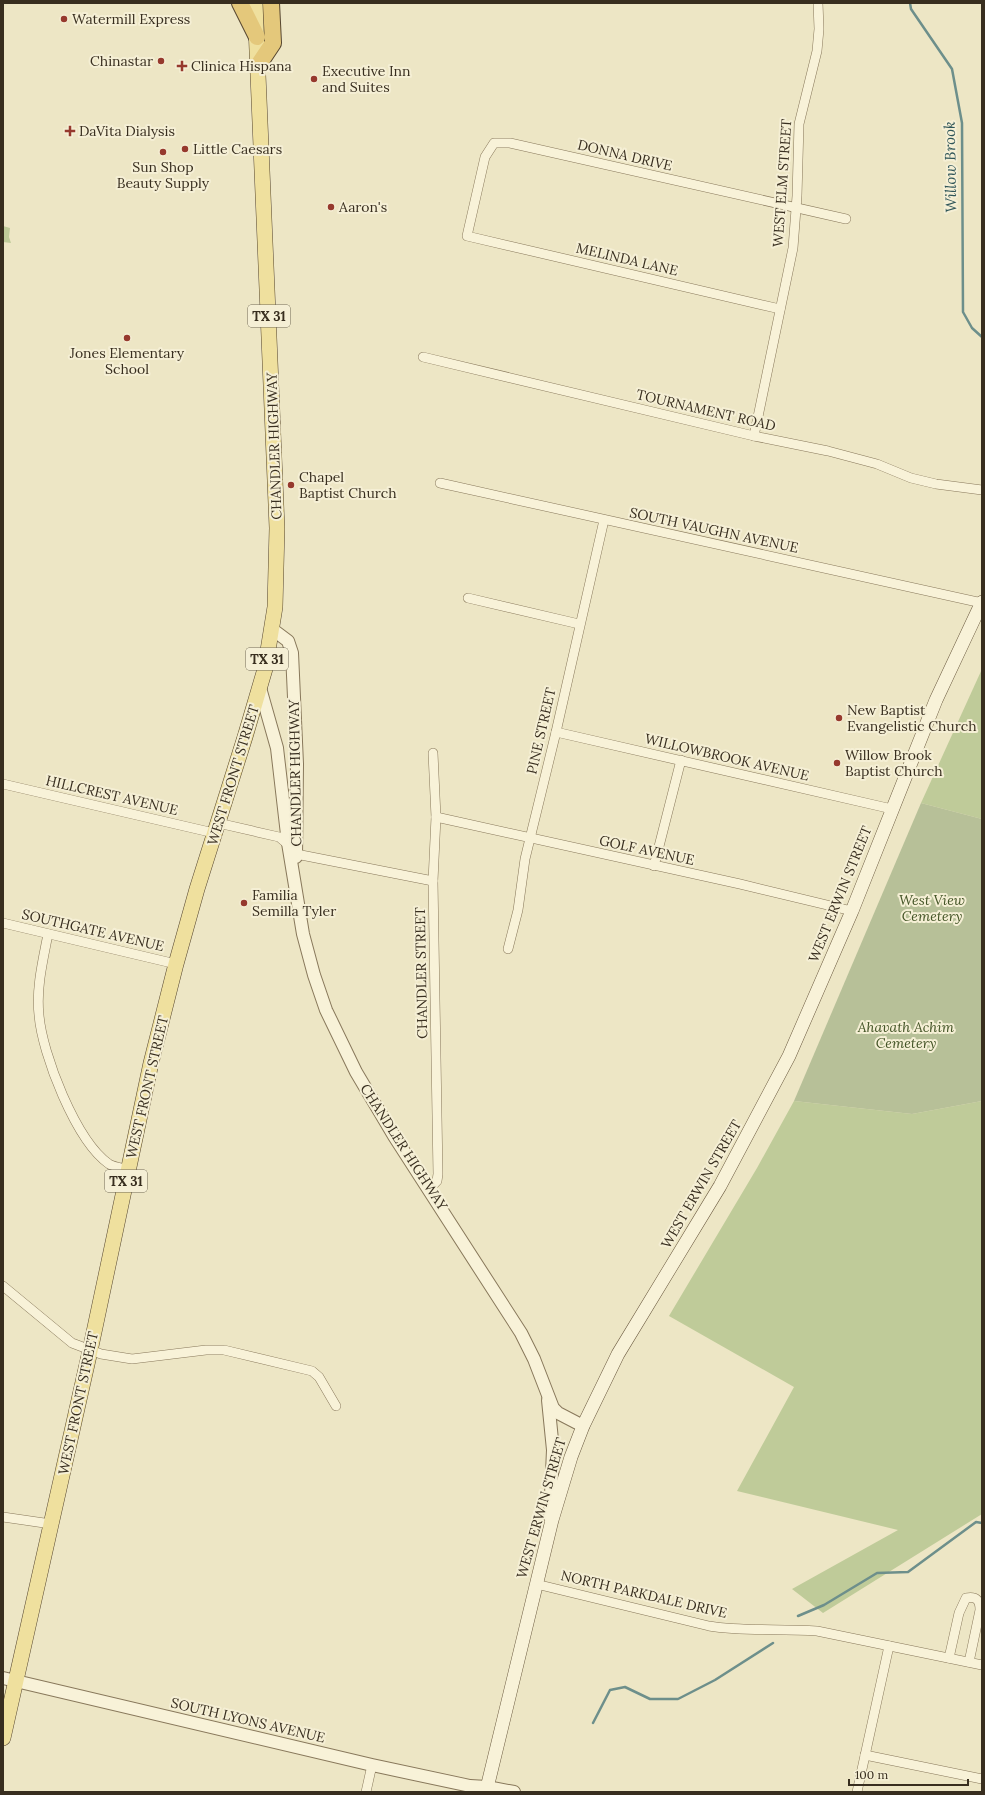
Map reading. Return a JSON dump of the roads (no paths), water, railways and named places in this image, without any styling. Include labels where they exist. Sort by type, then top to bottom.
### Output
[{"type":"highway","points":[[240,3],[257,37]]},
{"type":"highway","points":[[259,64],[273,43],[271,3]]},
{"type":"main road","name":"CHANDLER HIGHWAY","points":[[255,3],[259,64],[277,528],[276,579],[272,629]]},
{"type":"main road","name":"WEST ERWIN STREET","points":[[486,1789],[549,1532],[566,1472],[583,1426],[618,1354],[709,1205],[758,1118],[801,1031],[852,911],[936,700],[982,602]]},
{"type":"main road","name":"WEST FRONT STREET","points":[[3,1738],[10,1679],[51,1524],[90,1351],[151,1063],[176,964],[216,828],[260,688],[272,629]]},
{"type":"street","name":"WEST ELM STREET","points":[[754,436],[792,248],[796,209],[799,124],[817,52],[819,29],[818,3]]},
{"type":"street","name":"DONNA DRIVE","points":[[467,236],[485,157],[494,143],[503,142],[846,219]]},
{"type":"street","name":"MELINDA LANE","points":[[467,236],[780,309]]},
{"type":"street","name":"TOURNAMENT ROAD","points":[[423,357],[754,436],[828,451],[877,464],[911,478],[936,484],[982,490]]},
{"type":"street","name":"SOUTH VAUGHN AVENUE","points":[[440,482],[604,520],[982,602]]},
{"type":"street","name":"PINE STREET","points":[[508,949],[518,910],[529,839],[556,732],[579,624],[604,520]]},
{"type":"street","points":[[468,598],[579,624]]},
{"type":"street","name":"CHANDLER HIGHWAY","points":[[272,629],[288,641],[292,653],[297,764],[291,850]]},
{"type":"street","name":"CHANDLER HIGHWAY","points":[[260,688],[277,748],[295,880],[305,940],[314,975],[328,1015],[356,1072],[521,1333],[536,1363],[548,1399],[553,1462],[549,1532]]},
{"type":"street","name":"WILLOWBROOK AVENUE","points":[[556,732],[892,809]]},
{"type":"street","name":"CHANDLER STREET","points":[[429,1189],[436,1181],[438,1174],[433,881],[436,817],[433,753]]},
{"type":"street","points":[[654,866],[681,760]]},
{"type":"street","name":"HILLCREST AVENUE","points":[[3,784],[216,828],[279,837],[291,850],[433,881]]},
{"type":"street","name":"GOLF AVENUE","points":[[436,817],[529,839],[740,884],[852,911]]},
{"type":"street","name":"SOUTHGATE AVENUE","points":[[3,923],[176,964]]},
{"type":"street","points":[[48,934],[40,977],[39,1015],[51,1066],[58,1087],[74,1118],[90,1142],[110,1165],[129,1170]]},
{"type":"street","points":[[3,1286],[13,1296],[72,1343],[90,1351],[132,1359],[206,1350],[224,1350],[244,1354],[312,1371],[319,1377],[336,1406]]},
{"type":"street","name":"CHANDLER HIGHWAY","points":[[548,1399],[558,1413],[583,1426]]},
{"type":"street","points":[[3,1516],[51,1524]]},
{"type":"street","name":"NORTH PARKDALE DRIVE","points":[[536,1584],[709,1626],[735,1629],[810,1631],[982,1665]]},
{"type":"street","points":[[949,1658],[959,1613],[966,1598],[972,1597],[976,1598],[980,1603],[980,1610],[969,1662]]},
{"type":"street","points":[[858,1792],[889,1646]]},
{"type":"street","name":"SOUTH LYONS AVENUE","points":[[10,1679],[372,1765],[470,1786],[514,1792]]},
{"type":"street","points":[[865,1755],[982,1779]]},
{"type":"street","points":[[366,1792],[372,1765]]},
{"type":"waterway","name":"Willow Brook","points":[[910,3],[911,9],[952,69],[962,123],[963,312],[972,328],[982,337]]},
{"type":"waterway","points":[[798,1616],[824,1605],[877,1573],[908,1572],[976,1522],[982,1523]]},
{"type":"waterway","points":[[593,1723],[610,1690],[625,1687],[650,1699],[678,1699],[715,1680],[773,1643]]},
{"type":"place","name":"Watermill Express","points":[[64,19]]},
{"type":"place","name":"Chinastar","points":[[161,61]]},
{"type":"place","name":"Clinica Hispana","points":[[182,66]]},
{"type":"place","name":"Executive Inn and Suites","points":[[314,79]]},
{"type":"place","name":"DaVita Dialysis","points":[[70,131]]},
{"type":"place","name":"Little Caesars","points":[[185,149]]},
{"type":"place","name":"Sun Shop Beauty Supply","points":[[163,152]]},
{"type":"place","name":"Aaron's","points":[[331,207]]},
{"type":"place","name":"Jones Elementary School","points":[[127,338]]},
{"type":"place","name":"Chapel Baptist Church","points":[[291,485]]},
{"type":"place","name":"New Baptist Evangelistic Church","points":[[839,718]]},
{"type":"place","name":"Willow Brook Baptist Church","points":[[837,763]]},
{"type":"place","name":"Familia Semilla Tyler","points":[[244,903]]},
{"type":"park label","name":"West View Cemetery","points":[[932,908]]},
{"type":"park label","name":"Ahavath Achim Cemetery","points":[[906,1036]]}]
